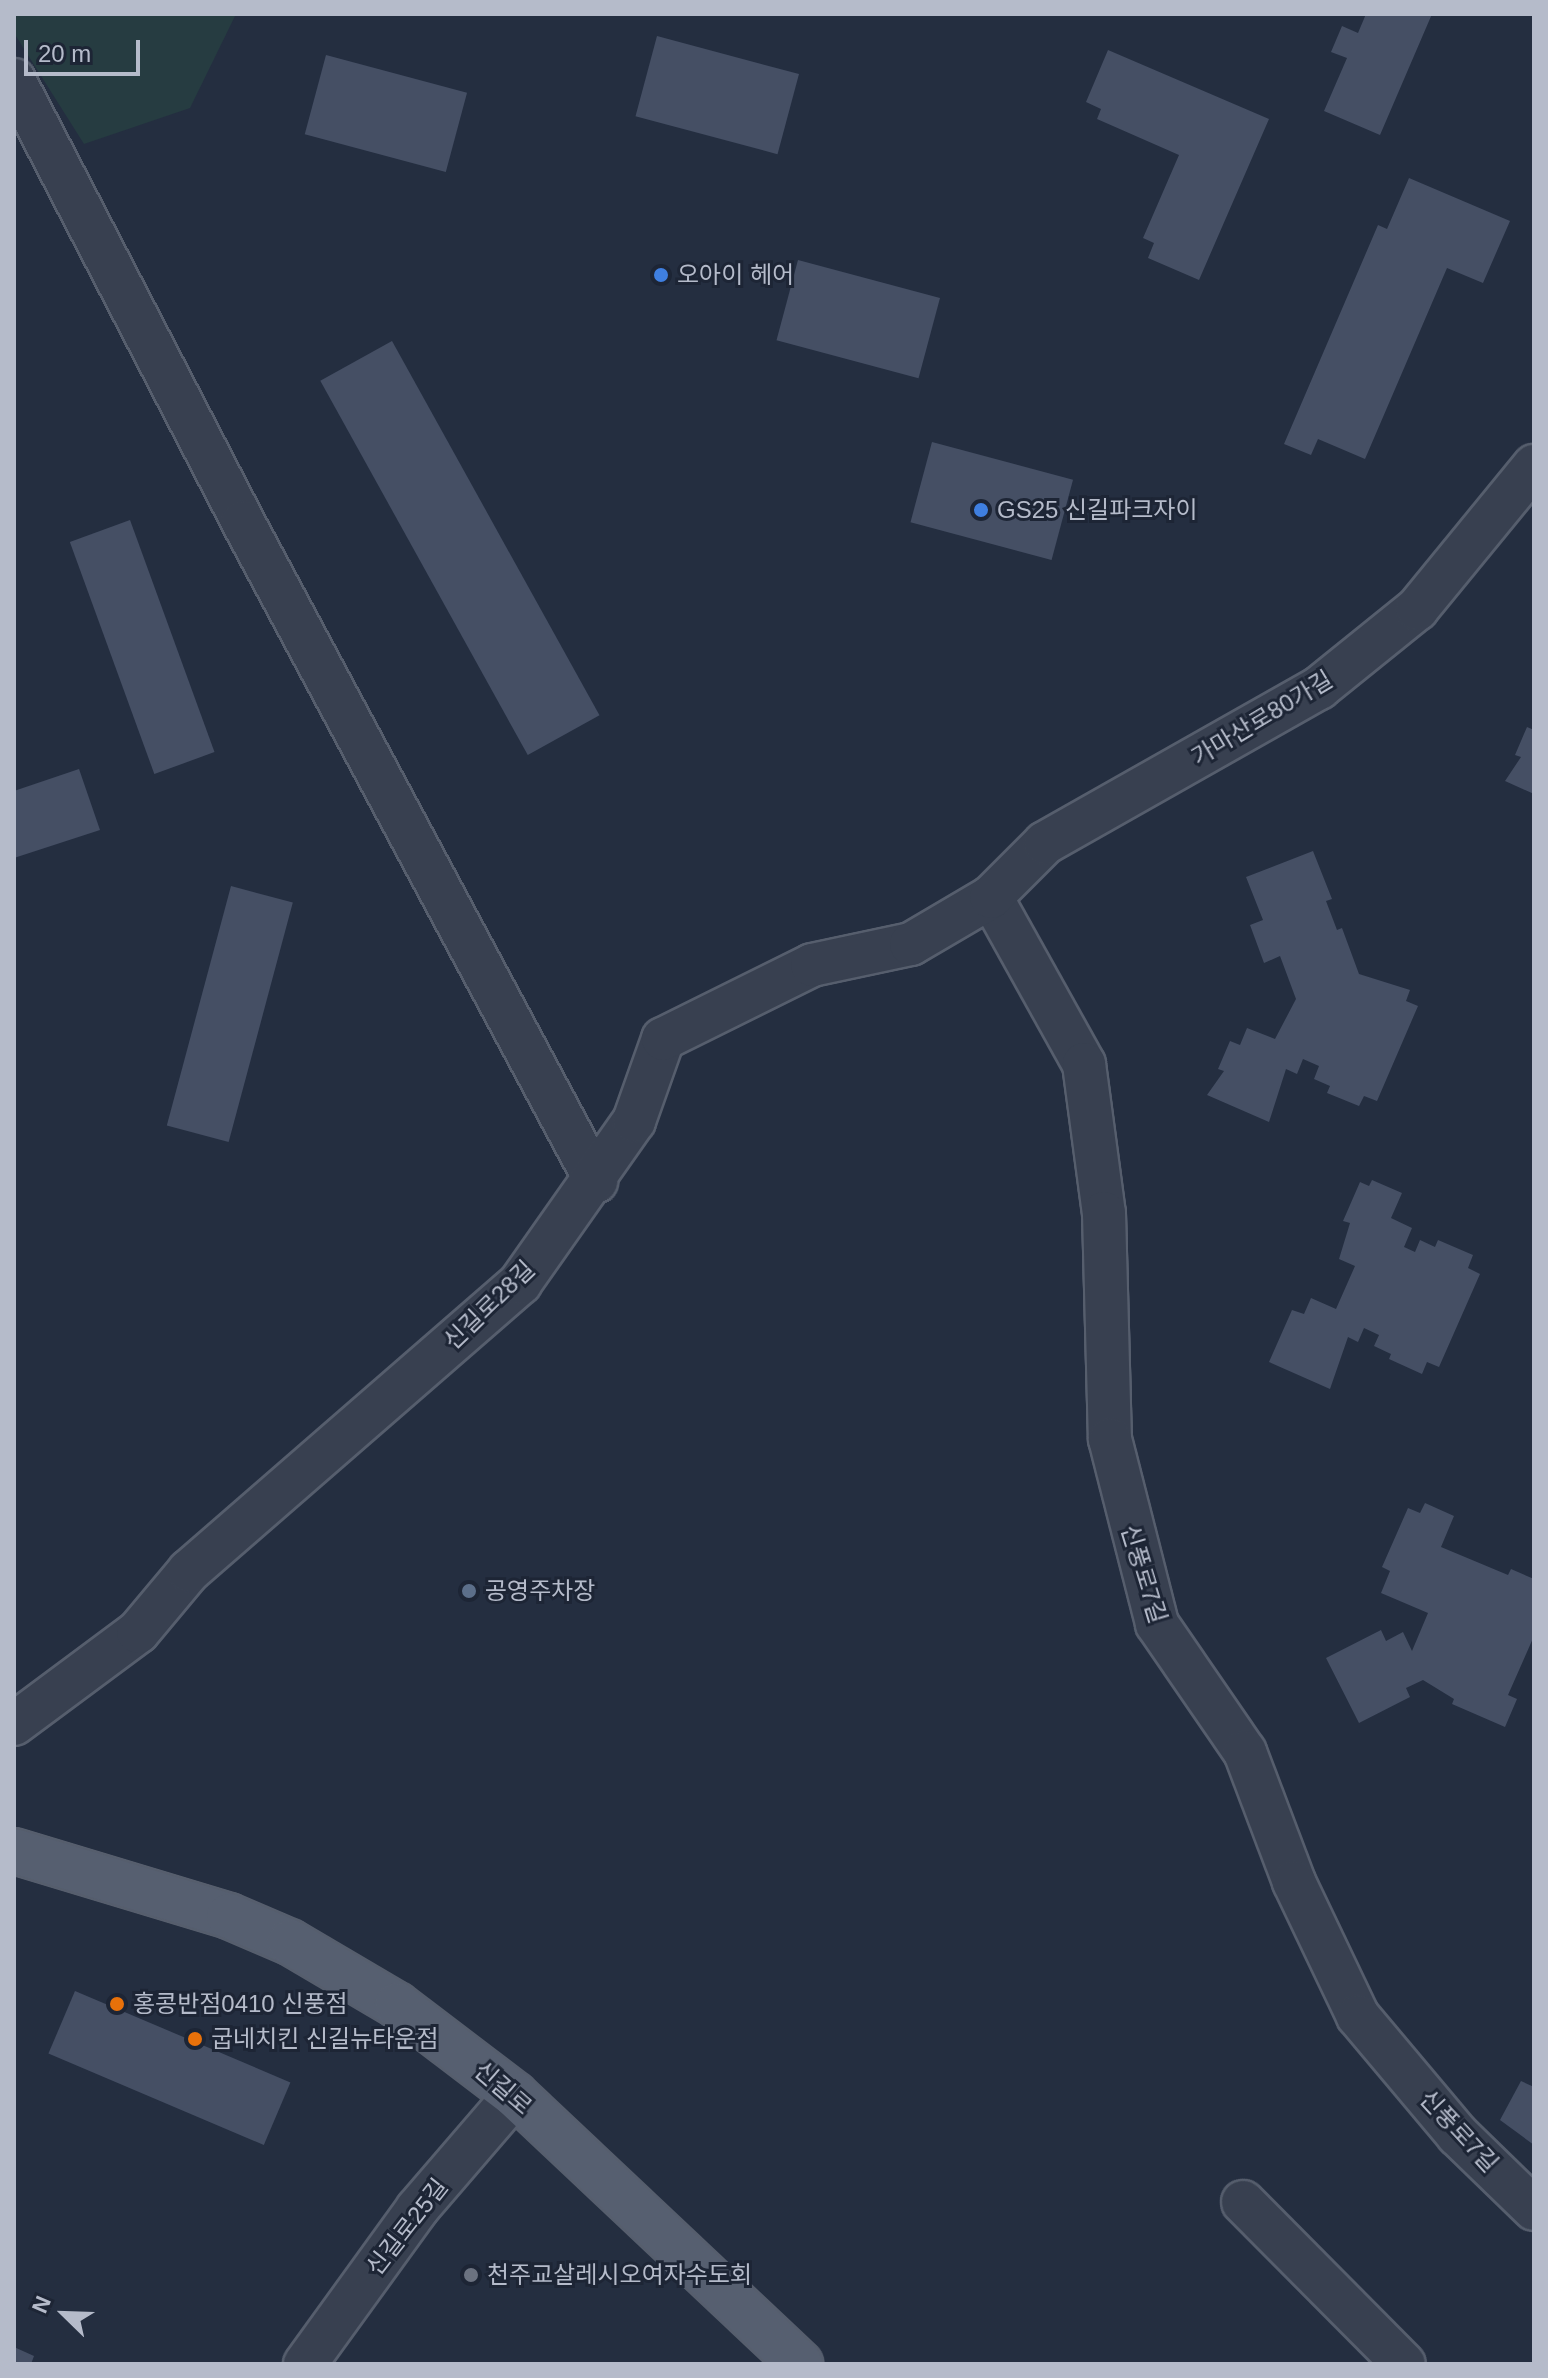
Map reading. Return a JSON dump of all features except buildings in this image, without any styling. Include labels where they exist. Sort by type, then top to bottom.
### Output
[{"type":"main road","name":"신길로","points":[[14,1851],[174,1897],[290,1942],[397,2005],[515,2095],[800,2364]]},
{"type":"street","points":[[14,80],[243,522],[596,1181]]},
{"type":"street","name":"가마산로80가길","points":[[991,897],[1045,843],[1319,688],[1417,609],[1534,466]]},
{"type":"street","name":"신길로28길","points":[[14,1724],[138,1632],[189,1571],[520,1283],[596,1181],[634,1121],[663,1039],[812,965],[911,944],[991,897]]},
{"type":"street","name":"신풍로7길","points":[[991,897],[1084,1064],[1104,1213],[1110,1439],[1157,1624],[1245,1752],[1294,1882],[1358,2016],[1458,2135],[1534,2209]]},
{"type":"street","name":"신길로25길","points":[[305,2364],[417,2209],[515,2095]]},
{"type":"street","points":[[1243,2202],[1404,2364]]},
{"type":"green space","points":[[14,14],[236,14],[190,108],[84,144],[14,33]]},
{"type":"place","name":"오아이 헤어","points":[[661,275]]},
{"type":"place","name":"GS25 신길파크자이","points":[[981,510]]},
{"type":"place","name":"공영주차장","points":[[469,1591]]},
{"type":"place","name":"홍콩반점0410 신풍점","points":[[117,2004]]},
{"type":"place","name":"굽네치킨 신길뉴타운점","points":[[195,2039]]},
{"type":"place","name":"천주교살레시오여자수도회","points":[[471,2275]]}]
